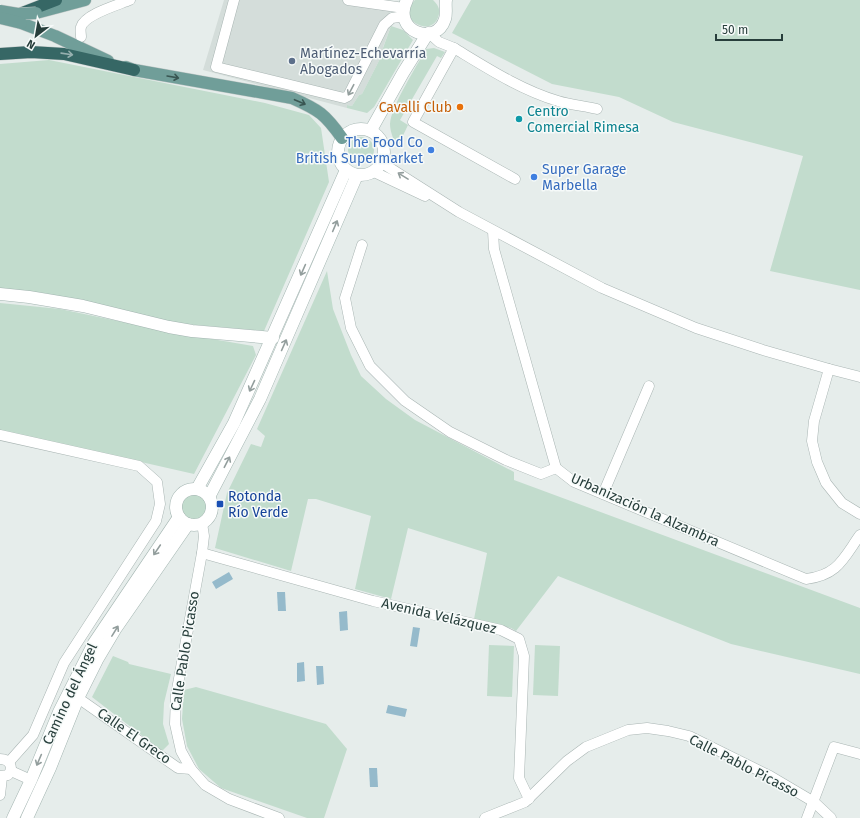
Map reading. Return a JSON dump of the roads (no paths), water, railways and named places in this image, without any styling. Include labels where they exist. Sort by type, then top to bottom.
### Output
[{"type":"highway","points":[[0,24],[39,10],[56,0]]},
{"type":"highway","points":[[0,54],[31,52],[64,54],[134,70]]},
{"type":"main road","points":[[0,11],[18,14],[85,0]]},
{"type":"main road","points":[[0,17],[55,36],[109,62],[134,70],[292,98],[311,106],[328,118],[342,138]]},
{"type":"street","points":[[81,37],[81,28],[86,20],[102,10],[130,0]]},
{"type":"street","points":[[234,0],[216,67],[344,98],[348,96],[384,25],[405,8]]},
{"type":"street","points":[[348,0],[405,8]]},
{"type":"street","points":[[371,130],[412,58],[430,33],[442,24],[445,19],[446,13],[444,2]]},
{"type":"street","points":[[405,8],[408,26],[415,33],[417,41],[412,58]]},
{"type":"street","points":[[412,30],[430,33],[508,80],[530,90],[558,101],[598,109]]},
{"type":"street","points":[[450,46],[413,122],[515,179]]},
{"type":"street","points":[[358,128],[371,130],[378,135],[382,141],[384,156],[378,167],[363,175],[352,173],[340,163],[338,146],[342,138],[352,130],[358,128]]},
{"type":"street","points":[[378,167],[394,182],[459,212],[602,288],[696,328],[763,350],[860,377]]},
{"type":"street","points":[[197,489],[234,424],[273,338],[352,173]]},
{"type":"street","points":[[209,497],[260,400],[352,173]]},
{"type":"street","name":"Urbanización la Alzambra","points":[[494,231],[494,249],[556,468],[574,482],[806,579],[821,577],[839,566],[860,535]]},
{"type":"street","points":[[362,245],[345,298],[351,328],[370,366],[406,401],[450,432],[506,460],[541,474],[556,468]]},
{"type":"street","points":[[0,294],[77,305],[192,331],[273,338]]},
{"type":"street","points":[[829,369],[814,421],[812,441],[817,462],[826,483],[842,503],[860,514]]},
{"type":"street","points":[[603,494],[649,386]]},
{"type":"street","points":[[0,435],[139,466],[157,482],[160,504],[156,521],[64,663],[33,735],[7,764],[8,775],[1,777],[0,795]]},
{"type":"street","points":[[197,489],[206,493],[209,497],[211,502],[211,514],[207,520],[202,524],[193,526],[183,521],[176,506],[180,495],[185,491],[197,489]]},
{"type":"street","name":"Camino del Ángel","points":[[27,818],[50,768],[78,698],[116,628],[183,521]]},
{"type":"street","name":"Camino del Ángel","points":[[13,818],[31,780],[59,712],[94,643],[183,521]]},
{"type":"street","name":"Calle Pablo Picasso","points":[[202,524],[204,536],[202,552],[176,695],[175,724],[181,751],[191,770],[205,785],[229,799],[279,818]]},
{"type":"street","name":"Avenida Velázquez","points":[[202,552],[372,601],[501,630],[519,639],[524,656],[519,778],[528,799]]},
{"type":"street","name":"Calle El Greco","points":[[78,698],[178,768],[191,770]]},
{"type":"street","name":"Calle Pablo Picasso","points":[[485,818],[526,802],[567,761],[586,746],[628,730],[647,728],[689,736],[770,776],[814,802],[831,818]]},
{"type":"street","points":[[807,818],[834,747],[860,754]]},
{"type":"street","points":[[7,764],[31,780]]},
{"type":"water","points":[[229,572],[233,579],[216,589],[212,582]]},
{"type":"water","points":[[277,592],[285,592],[286,611],[278,611]]},
{"type":"water","points":[[347,611],[348,630],[340,631],[339,612]]},
{"type":"water","points":[[413,627],[420,628],[417,647],[410,646]]},
{"type":"water","points":[[304,662],[305,681],[297,682],[297,663]]},
{"type":"water","points":[[316,666],[323,666],[324,684],[317,685]]},
{"type":"water","points":[[388,705],[407,709],[405,717],[386,713]]},
{"type":"water","points":[[369,768],[377,768],[378,787],[370,787]]},
{"type":"place","name":"Martínez-Echevarría Abogados","points":[[292,61]]},
{"type":"place","name":"Cavalli Club","points":[[460,107]]},
{"type":"place","name":"Centro Comercial Rimesa","points":[[519,119]]},
{"type":"place","name":"The Food Co British Supermarket","points":[[431,150]]},
{"type":"place","name":"Super Garage Marbella","points":[[534,177]]},
{"type":"place","name":"Rotonda Río Verde","points":[[220,504]]}]
